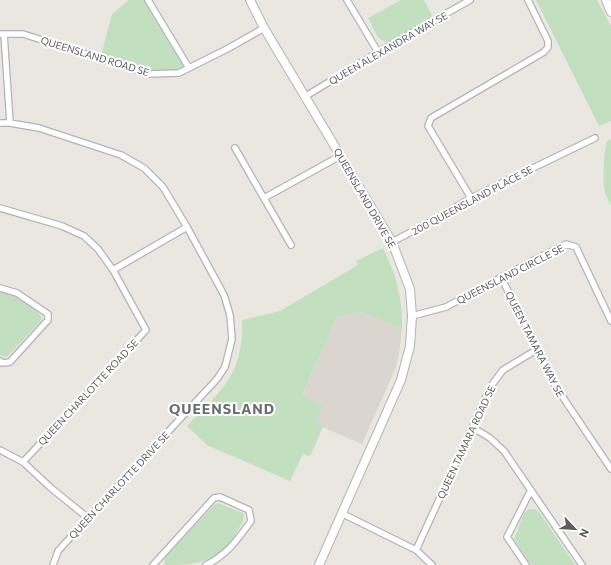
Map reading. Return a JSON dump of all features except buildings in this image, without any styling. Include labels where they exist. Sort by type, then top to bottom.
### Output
[{"type":"street","points":[[148,0],[189,68]]},
{"type":"street","name":"QUEENSLAND DRIVE SE","points":[[250,0],[264,28],[392,242],[410,289],[412,316],[410,346],[401,380],[320,565]]},
{"type":"street","points":[[347,0],[378,52]]},
{"type":"street","name":"QUEEN ALEXANDRA WAY SE","points":[[306,96],[378,52],[470,0]]},
{"type":"street","points":[[471,198],[428,126],[431,118],[544,52],[548,47],[548,41],[528,0]]},
{"type":"street","points":[[606,0],[611,8]]},
{"type":"street","points":[[606,0],[611,12]]},
{"type":"street","name":"QUEENSLAND ROAD SE","points":[[2,34],[23,34],[149,74],[178,73],[227,49],[264,28]]},
{"type":"street","points":[[2,34],[10,123]]},
{"type":"street","name":"QUEEN CHARLOTTE DRIVE SE","points":[[0,123],[10,123],[40,128],[121,155],[144,168],[163,187],[187,227],[224,295],[230,315],[232,339],[225,367],[217,379],[58,551],[53,565]]},
{"type":"street","name":"200 QUEENSLAND PLACE SE","points":[[392,242],[471,198],[595,138]]},
{"type":"street","points":[[235,148],[291,245]]},
{"type":"street","points":[[264,198],[340,156]]},
{"type":"street","name":"QUEEN CHARLOTTE ROAD SE","points":[[0,208],[62,226],[84,236],[98,249],[113,270],[146,330],[23,462]]},
{"type":"street","points":[[113,270],[187,227]]},
{"type":"street","name":"QUEENSLAND CIRCLE SE","points":[[412,316],[446,308],[501,277],[566,244],[576,247],[611,322]]},
{"type":"street","name":"QUEEN TAMARA WAY SE","points":[[501,277],[536,350],[556,387],[611,469]]},
{"type":"street","points":[[0,288],[17,293],[48,314],[48,320],[10,362],[2,363],[0,361]]},
{"type":"street","name":"QUEEN TAMARA ROAD SE","points":[[416,550],[491,386],[503,370],[536,350]]},
{"type":"street","points":[[472,427],[490,438],[504,451],[582,565]]},
{"type":"street","points":[[0,450],[23,462],[51,488],[88,518]]},
{"type":"street","points":[[526,565],[507,537],[531,490]]},
{"type":"street","points":[[153,565],[214,498],[220,497],[249,510],[251,521],[232,548],[217,560],[206,565]]},
{"type":"street","points":[[343,514],[416,550],[432,565]]},
{"type":"shaded area","points":[[361,312],[402,329],[396,367],[362,444],[315,424],[302,397],[337,317]]},
{"type":"green space","points":[[129,0],[148,0],[189,68],[167,74],[156,74],[100,59],[112,14]]},
{"type":"green space","points":[[401,0],[424,0],[433,17],[388,42],[381,40],[368,18]]},
{"type":"green space","points":[[536,0],[597,0],[611,26],[611,121],[599,126]]},
{"type":"green space","points":[[611,139],[611,206],[604,187],[604,159],[607,141]]},
{"type":"green space","points":[[383,248],[392,268],[398,287],[402,329],[361,312],[337,317],[302,396],[323,406],[315,423],[323,427],[310,456],[303,454],[290,481],[207,445],[187,426],[211,402],[228,380],[235,368],[242,339],[242,320],[280,311],[358,265],[356,261]]},
{"type":"green space","points":[[0,292],[14,295],[23,300],[37,311],[42,318],[8,356],[4,357],[0,355]]},
{"type":"green space","points":[[218,503],[243,513],[244,516],[243,521],[228,545],[207,560],[183,565],[165,565],[164,559],[166,556],[213,506]]},
{"type":"green space","points":[[529,509],[535,509],[539,512],[575,565],[531,565],[514,539],[524,513]]},
{"type":"district","name":"QUEENSLAND","points":[[222,408]]}]
